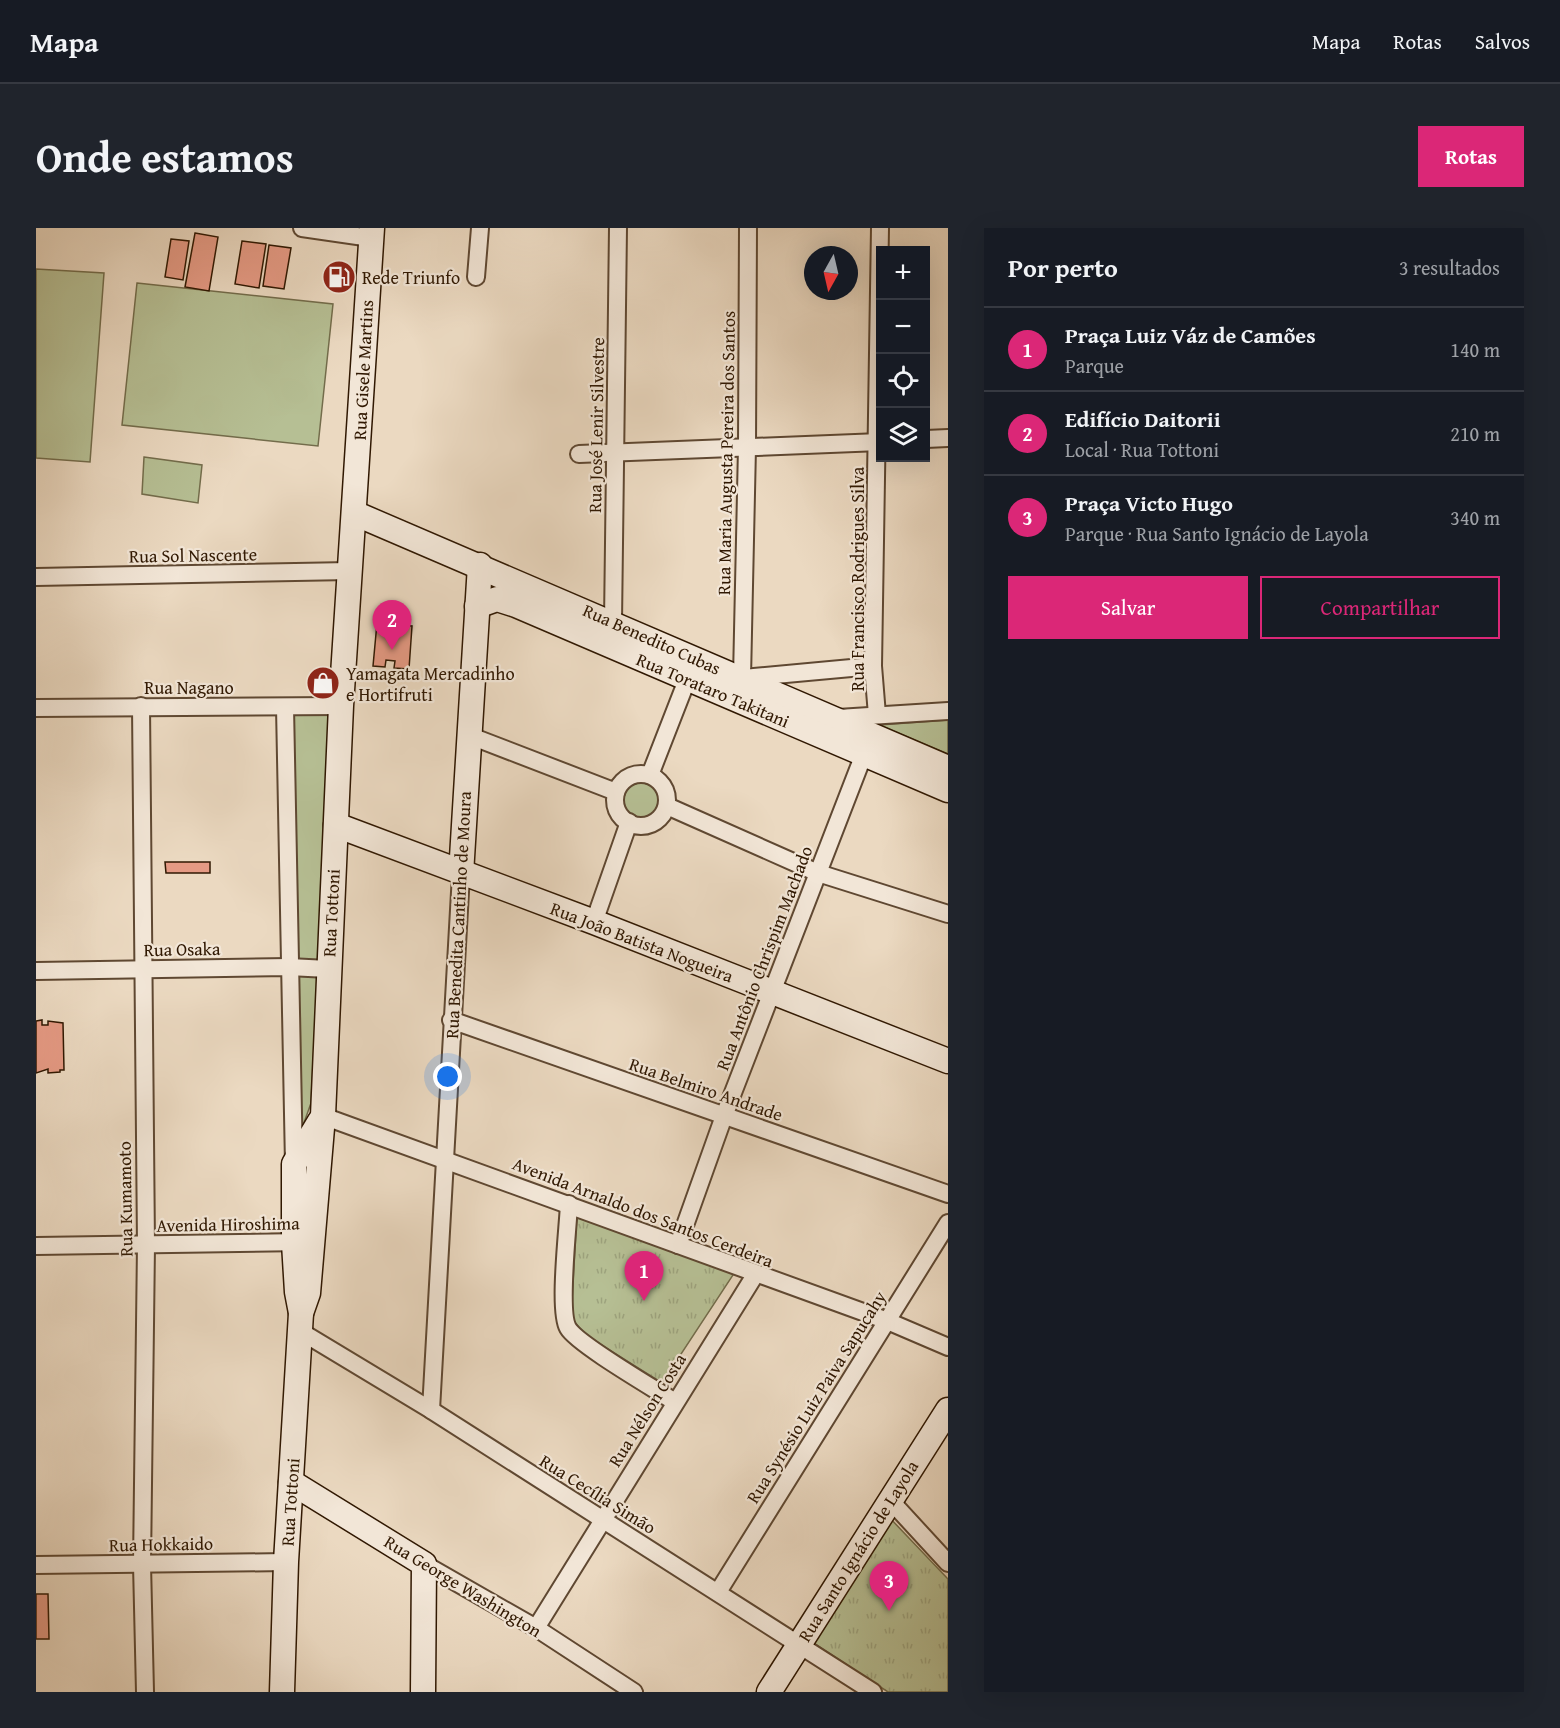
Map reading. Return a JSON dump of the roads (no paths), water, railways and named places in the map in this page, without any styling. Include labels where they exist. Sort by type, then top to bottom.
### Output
[{"type":"street","points":[[302,228],[372,233]]},
{"type":"street","points":[[476,277],[480,228]]},
{"type":"street","name":"Rua José Lenir Silvestre","points":[[613,622],[618,228]]},
{"type":"street","name":"Rua Maria Augusta Pereira dos Santos","points":[[742,678],[747,447],[748,228]]},
{"type":"street","name":"Rua Francisco Rodrigues Silva","points":[[879,408],[880,228]]},
{"type":"street","name":"Rua Gisele Martins","points":[[354,513],[372,233]]},
{"type":"street","points":[[930,439],[948,438]]},
{"type":"street","points":[[579,454],[876,442]]},
{"type":"street","name":"Rua Francisco Rodrigues Silva","points":[[877,715],[873,666],[878,462]]},
{"type":"street","name":"Rua Benedito Cubas","points":[[354,513],[480,565],[521,594],[613,622],[948,768]]},
{"type":"street","name":"Rua Tottoni","points":[[282,1692],[286,1562],[301,1322],[297,1292],[323,1116],[341,706],[354,513]]},
{"type":"street","name":"Rua Benedita Cantinho de Moura","points":[[431,1410],[451,1020],[480,565]]},
{"type":"street","name":"Rua Sol Nascente","points":[[36,578],[350,571]]},
{"type":"street","name":"Rua Torataro Takitani","points":[[477,606],[521,594],[687,680],[948,790]]},
{"type":"street","points":[[727,697],[742,678],[873,666]]},
{"type":"street","points":[[650,775],[687,680]]},
{"type":"street","name":"Rua Kumamoto","points":[[141,706],[146,1245],[142,1564],[145,1692]]},
{"type":"street","name":"Rua Nagano","points":[[36,708],[341,706]]},
{"type":"street","name":"Rua Tottoni","points":[[285,707],[294,1164],[304,1242]]},
{"type":"street","points":[[835,719],[948,711]]},
{"type":"street","points":[[468,735],[616,792]]},
{"type":"street","name":"Rua Antônio Chrispim Machado","points":[[678,1245],[724,1116],[864,754]]},
{"type":"street","points":[[636,774],[650,775],[665,788],[667,806],[655,822],[647,825],[629,822],[618,812],[616,792],[628,777],[636,774]]},
{"type":"street","points":[[667,806],[818,873],[948,914]]},
{"type":"street","points":[[594,922],[629,822]]},
{"type":"street","name":"Rua João Batista Nogueira","points":[[336,825],[461,874],[594,922],[948,1061]]},
{"type":"street","name":"Rua Osaka","points":[[36,971],[142,968],[328,969]]},
{"type":"street","name":"Rua Belmiro Andrade","points":[[451,1020],[948,1194]]},
{"type":"street","points":[[294,1164],[323,1116]]},
{"type":"street","name":"Avenida Arnaldo dos Santos Cerdeira","points":[[323,1116],[569,1204],[755,1275],[885,1320],[948,1347]]},
{"type":"street","points":[[569,1204],[564,1311],[568,1329],[588,1345],[675,1402]]},
{"type":"street","name":"Rua Synésio Luiz Paiva Sapucahy","points":[[718,1592],[885,1320],[948,1223]]},
{"type":"street","name":"Avenida Hiroshima","points":[[36,1246],[304,1242]]},
{"type":"street","name":"Rua Nélson Costa","points":[[536,1628],[755,1275]]},
{"type":"street","name":"Rua Cecília Simão","points":[[301,1322],[431,1410],[873,1692]]},
{"type":"street","name":"Rua Santo Ignácio de Layola","points":[[769,1692],[948,1410]]},
{"type":"street","name":"Rua George Washington","points":[[291,1482],[424,1564],[536,1628],[634,1692]]},
{"type":"street","points":[[890,1500],[948,1563]]},
{"type":"street","name":"Rua Hokkaido","points":[[36,1565],[286,1562]]},
{"type":"street","points":[[423,1692],[424,1564]]},
{"type":"place","name":"Rede Triunfo","points":[[339,277]]},
{"type":"place","name":"Edifício Daitorii","points":[[392,650]]},
{"type":"place","name":"Yamagata Mercadinho e Hortifruti","points":[[323,683]]},
{"type":"place","name":"Praça Luiz Váz de Camões","points":[[644,1301]]},
{"type":"place","name":"Praça Victo Hugo","points":[[889,1611]]}]
